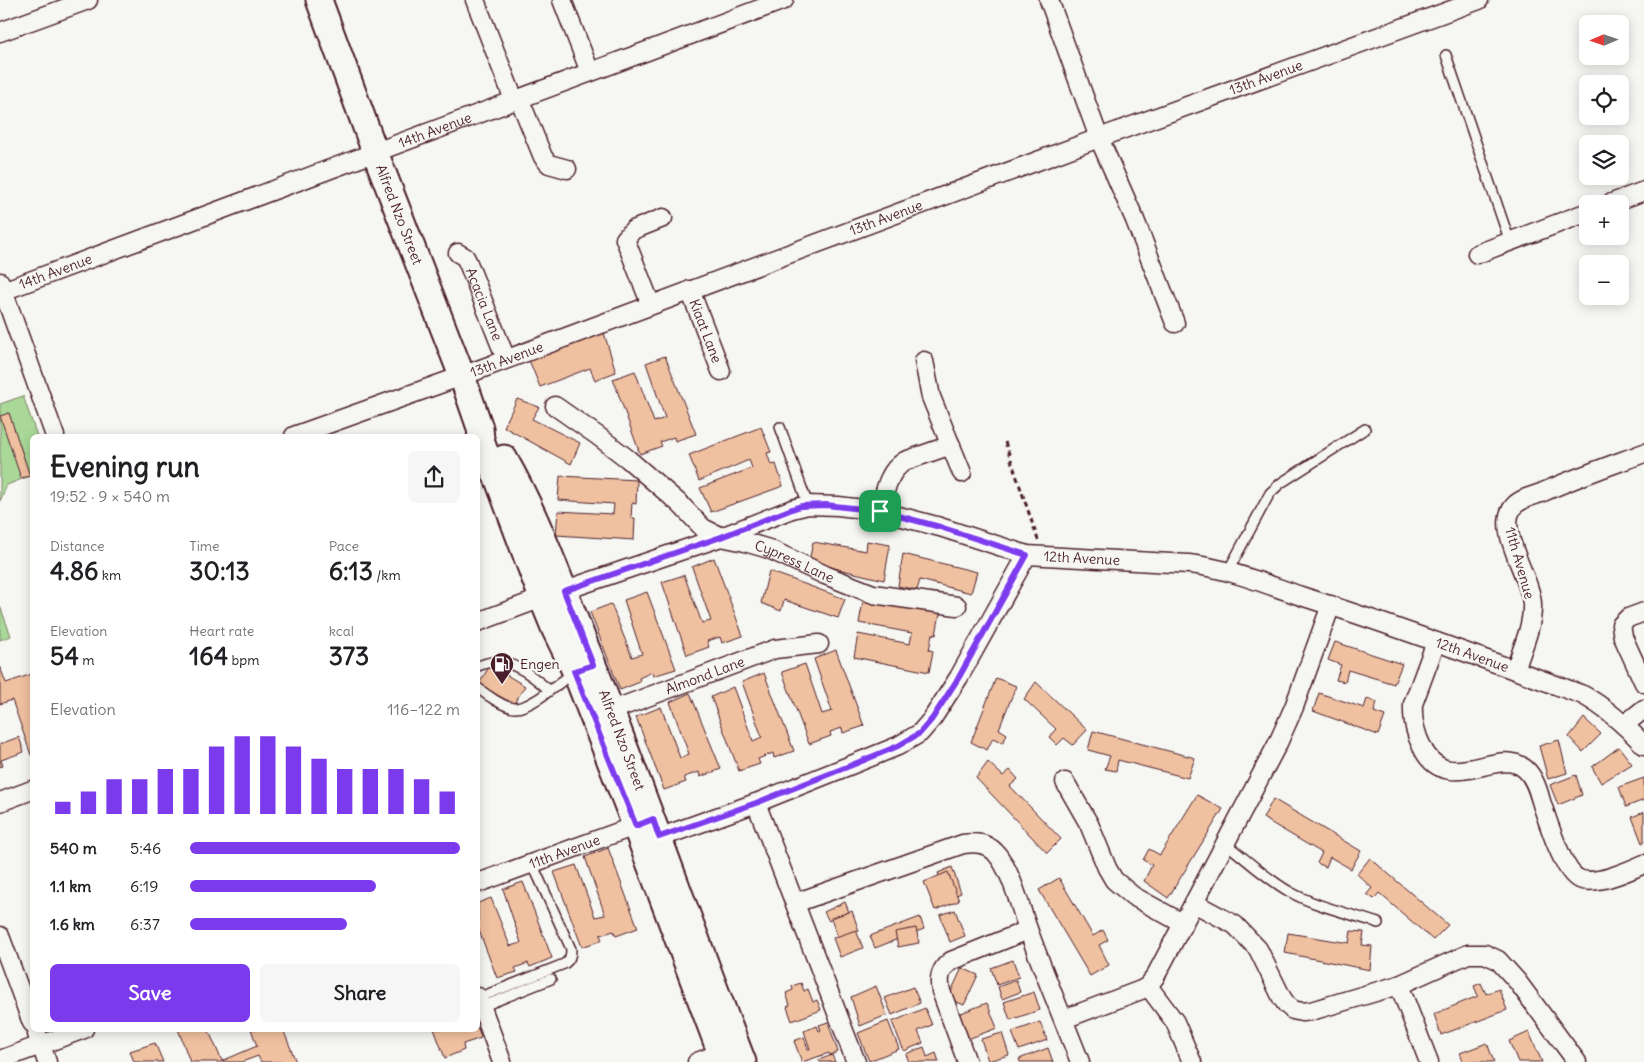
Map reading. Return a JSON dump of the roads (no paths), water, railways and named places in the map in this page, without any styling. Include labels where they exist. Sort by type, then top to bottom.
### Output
[{"type":"street","points":[[0,32],[88,0]]},
{"type":"street","name":"Alfred Nzo Street","points":[[319,0],[375,152],[462,376],[480,428],[484,449],[553,594],[555,630],[584,668],[731,1056]]},
{"type":"street","points":[[475,0],[516,99],[543,157],[550,164],[567,168]]},
{"type":"street","points":[[562,0],[590,72]]},
{"type":"street","name":"14th Avenue","points":[[2,286],[375,152],[784,0]]},
{"type":"street","points":[[1049,0],[1099,138],[1135,220],[1176,324]]},
{"type":"street","name":"13th Avenue","points":[[300,434],[916,208],[1099,138],[1479,0]]},
{"type":"street","points":[[1629,197],[1644,191]]},
{"type":"street","points":[[1477,254],[1579,215]]},
{"type":"street","points":[[652,305],[625,239],[633,230],[663,218]]},
{"type":"street","name":"Acacia Lane","points":[[458,253],[465,257],[468,263],[506,359]]},
{"type":"street","points":[[2,286],[54,434]]},
{"type":"street","name":"Kiaat Lane","points":[[690,290],[720,371]]},
{"type":"street","points":[[924,360],[931,397],[962,473]]},
{"type":"street","name":"Cypress Lane","points":[[555,406],[628,459],[680,504],[702,528],[721,537],[768,549],[825,576],[873,594],[957,606]]},
{"type":"street","points":[[880,511],[887,482],[894,469],[904,461],[951,445]]},
{"type":"street","name":"11th Avenue","points":[[1515,670],[1528,632],[1532,605],[1526,578],[1510,538],[1507,522],[1509,514],[1520,501],[1644,453]]},
{"type":"street","name":"12th Avenue","points":[[480,621],[553,594],[721,537],[792,509],[808,505],[838,506],[880,511],[1036,556],[1189,564],[1227,572],[1331,605],[1584,695],[1605,708],[1644,745]]},
{"type":"street","name":"11th Avenue","points":[[480,882],[532,864],[647,831],[756,803],[898,746],[920,733],[932,719],[1036,556]]},
{"type":"street","points":[[1064,1019],[1141,990],[1148,986],[1155,977],[1278,743],[1294,707],[1331,605]]},
{"type":"street","points":[[1644,612],[1628,618],[1622,625],[1623,637],[1644,683]]},
{"type":"street","points":[[1436,642],[1413,704],[1412,714],[1418,739],[1430,761],[1441,768],[1452,770],[1509,763],[1518,764],[1530,775],[1538,792],[1566,866],[1572,875],[1580,879],[1591,881],[1603,879],[1644,864]]},
{"type":"street","name":"Almond Lane","points":[[602,714],[775,649],[819,644]]},
{"type":"street","points":[[1624,725],[1644,709]]},
{"type":"street","points":[[1065,782],[1089,824],[1107,868],[1114,880],[1133,896],[1182,923]]},
{"type":"street","points":[[0,802],[30,791]]},
{"type":"street","points":[[756,803],[856,1062]]},
{"type":"street","points":[[795,902],[963,844],[974,842],[984,844],[1002,860],[1016,892],[1028,930],[1080,1062]]},
{"type":"street","points":[[1194,902],[1234,925],[1258,949],[1282,998],[1293,1010],[1311,1011],[1400,985],[1468,954],[1485,954],[1498,960],[1517,981],[1577,1062]]},
{"type":"street","points":[[967,1062],[939,984],[941,970],[944,965],[951,961],[1028,930]]},
{"type":"street","points":[[0,936],[30,1018]]},
{"type":"street","points":[[1400,985],[1429,1062]]},
{"type":"street","points":[[1148,986],[1175,1022],[1192,1062]]},
{"type":"street","points":[[480,1004],[502,1062]]},
{"type":"street","points":[[0,1060],[38,1037],[67,1032]]},
{"type":"street","points":[[38,1037],[47,1062]]},
{"type":"street","points":[[697,1062],[731,1056]]},
{"type":"lane","points":[[1446,55],[1510,242]]},
{"type":"lane","points":[[780,427],[808,505]]},
{"type":"lane","points":[[1227,572],[1270,493],[1281,483],[1366,429]]},
{"type":"lane","points":[[480,666],[499,662],[510,665],[535,678],[549,690]]},
{"type":"lane","points":[[480,689],[513,708],[528,704],[584,668]]},
{"type":"lane","points":[[1225,843],[1280,886],[1291,892],[1378,923]]},
{"type":"lane","points":[[480,1001],[564,964],[571,955],[571,949],[563,930],[532,864]]},
{"type":"lane","points":[[480,1001],[551,979]]},
{"type":"place","name":"Engen","points":[[502,685]]}]
